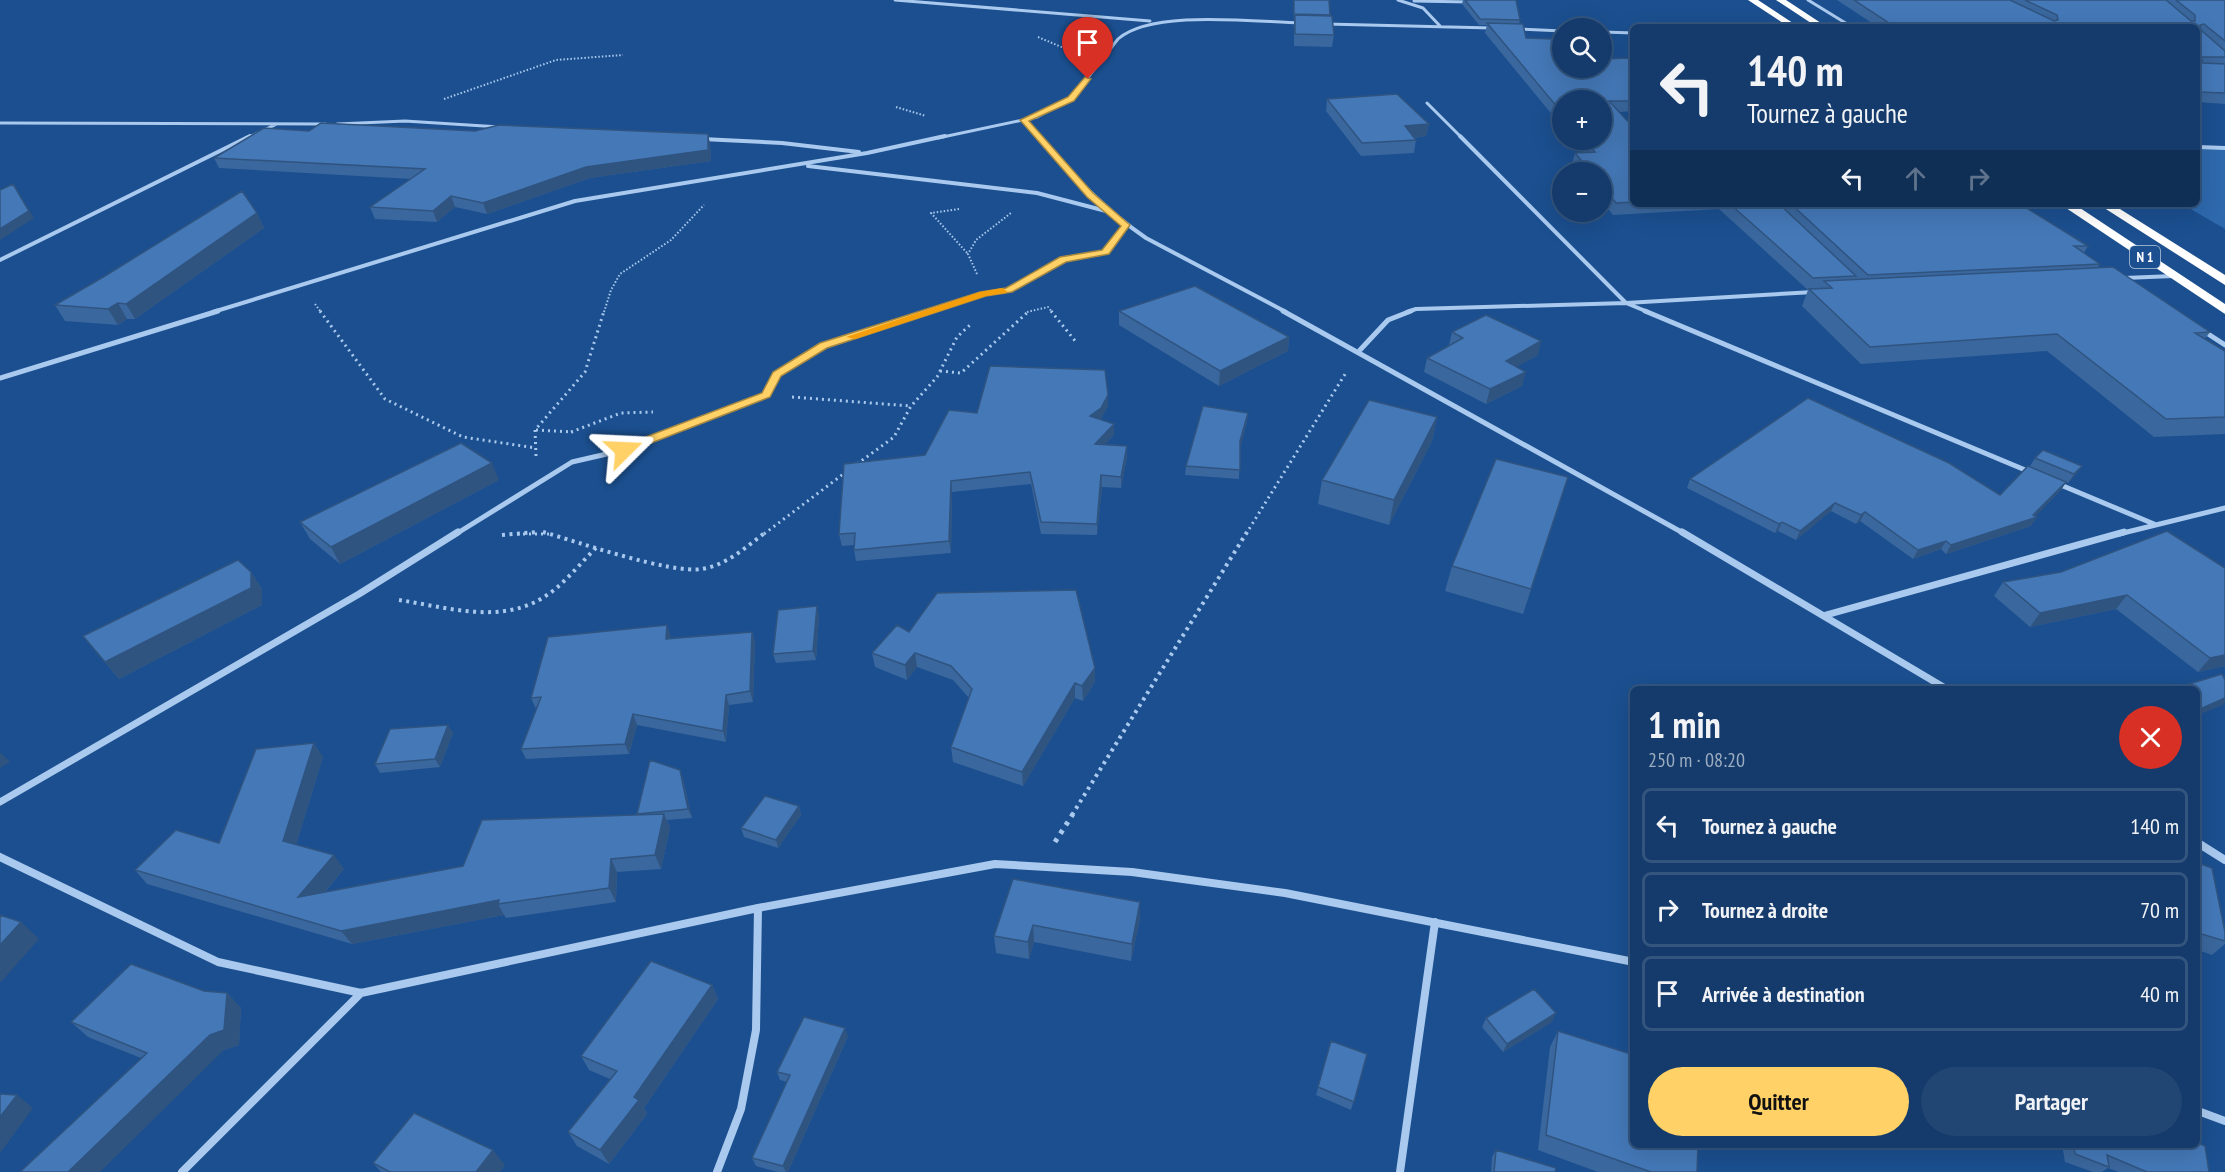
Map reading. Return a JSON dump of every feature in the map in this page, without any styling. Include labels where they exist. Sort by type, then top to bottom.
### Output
[{"type":"highway","points":[[1752,0],[1790,24]]},
{"type":"highway","points":[[1780,0],[1818,24]]},
{"type":"highway","name":"N 1","points":[[2070,207],[2225,309]]},
{"type":"highway","name":"N 1","points":[[2109,207],[2225,281]]},
{"type":"street","points":[[895,0],[1053,11],[1156,22],[1310,23]]},
{"type":"street","points":[[1398,0],[1475,2]]},
{"type":"street","points":[[1808,0],[1847,24]]},
{"type":"street","points":[[1414,1],[1434,14],[1442,27]]},
{"type":"street","points":[[0,378],[575,201],[802,165],[1037,117],[1071,99],[1118,39],[1127,31],[1156,22]]},
{"type":"street","points":[[1322,24],[1497,28]]},
{"type":"street","points":[[1508,29],[1552,30]]},
{"type":"street","points":[[1612,32],[1630,33]]},
{"type":"street","points":[[1427,103],[1626,303],[2033,474]]},
{"type":"street","points":[[1024,120],[1108,211],[1126,225],[1360,350],[1826,615],[1942,686]]},
{"type":"street","points":[[0,123],[405,121],[508,127]]},
{"type":"street","points":[[0,260],[164,177],[279,123]]},
{"type":"street","points":[[691,138],[782,143],[867,153]]},
{"type":"street","points":[[2200,147],[2225,148]]},
{"type":"street","points":[[802,165],[1037,193],[1108,211]]},
{"type":"street","points":[[0,802],[359,594],[572,462],[624,450],[766,395],[776,374],[824,346],[987,293],[1008,290],[1063,259],[1105,252],[1126,225]]},
{"type":"street","points":[[2112,279],[2174,276]]},
{"type":"street","points":[[2124,278],[2133,284]]},
{"type":"street","points":[[1360,350],[1388,320],[1416,309],[1626,303],[1824,292]]},
{"type":"street","points":[[2197,327],[2225,345]]},
{"type":"street","points":[[2044,478],[2154,524]]},
{"type":"street","points":[[1826,615],[2154,524],[2225,508]]},
{"type":"street","points":[[2200,844],[2225,860]]},
{"type":"street","points":[[0,857],[218,962],[361,993],[758,908],[995,864],[1144,873],[1285,893],[1630,961]]},
{"type":"street","points":[[717,1172],[741,1109],[756,1030],[758,908]]},
{"type":"street","points":[[1400,1172],[1435,922]]},
{"type":"street","points":[[182,1172],[361,993]]},
{"type":"street","points":[[2200,1112],[2225,1121]]},
{"type":"path","points":[[1035,36],[1068,48],[1096,70]]},
{"type":"path","points":[[405,121],[428,104],[556,60],[623,55]]},
{"type":"path","points":[[537,483],[535,430],[585,372],[611,290],[620,274],[671,240],[732,175]]},
{"type":"path","points":[[965,183],[967,208],[931,213],[968,254],[987,293]]},
{"type":"path","points":[[968,254],[976,240],[1037,193]]},
{"type":"path","points":[[300,284],[385,399],[463,437],[536,448]]},
{"type":"path","points":[[498,536],[542,532],[672,567],[701,569],[730,559],[894,437],[911,406],[940,371],[957,337],[1008,290]]},
{"type":"path","points":[[940,371],[961,373],[1028,311],[1048,308],[1076,342]]},
{"type":"path","points":[[1040,866],[1360,350]]},
{"type":"path","points":[[766,395],[911,406]]},
{"type":"path","points":[[359,594],[491,613],[516,610],[544,597],[598,546]]},
{"type":"shaded area","points":[[2200,147],[2225,148],[2225,229],[2187,207],[2200,207]]},
{"type":"building","points":[[1294,0],[1329,0],[1330,15],[1294,14]]},
{"type":"building","points":[[1465,0],[1516,0],[1520,20],[1480,19]]},
{"type":"building","points":[[1854,0],[2010,0],[2054,21],[2058,20],[2057,15],[2025,0],[2166,0],[2191,21],[2195,21],[2195,15],[2176,0],[2225,0],[2225,41],[2204,24],[1890,24]]},
{"type":"building","points":[[1295,15],[1332,16],[1334,35],[1295,34]]},
{"type":"building","points":[[1487,23],[1523,24],[1526,38],[1552,39],[1552,78],[1612,78],[1612,59],[1630,58],[1630,101],[1612,101],[1612,90],[1552,90],[1552,101]]},
{"type":"building","points":[[2200,25],[2201,30],[2225,51],[2225,57],[2201,57],[2203,63],[2225,64],[2225,93],[2200,92]]},
{"type":"building","points":[[1397,94],[1429,124],[1405,126],[1416,140],[1362,143],[1327,99]]},
{"type":"building","points":[[1612,104],[1630,124],[1630,202],[1616,203],[1612,198],[1612,162],[1583,162],[1575,153],[1595,152],[1593,150],[1612,150]]},
{"type":"building","points":[[321,123],[475,131],[499,125],[708,134],[708,150],[586,167],[483,203],[451,196],[433,211],[370,207],[425,169],[214,158],[264,128],[309,131]]},
{"type":"building","points":[[13,184],[29,211],[0,229],[0,190]]},
{"type":"building","points":[[242,191],[257,213],[126,304],[118,303],[108,309],[55,305],[105,276]]},
{"type":"building","points":[[1733,207],[1782,207],[1856,276],[1813,278]]},
{"type":"building","points":[[1794,207],[2025,207],[2088,246],[2074,246],[2100,264],[1868,275]]},
{"type":"building","points":[[2113,267],[2210,332],[2195,333],[2225,351],[2225,417],[2166,419],[2057,334],[1870,347],[1809,289],[1832,288],[1824,281]]},
{"type":"building","points":[[1195,286],[1289,337],[1220,371],[1119,311]]},
{"type":"building","points":[[1486,315],[1541,341],[1506,361],[1526,372],[1490,389],[1427,358],[1463,338],[1452,332]]},
{"type":"building","points":[[990,366],[1105,370],[1108,395],[1101,408],[1090,416],[1114,424],[1095,444],[1127,446],[1121,477],[1101,475],[1097,524],[1041,522],[1030,472],[951,481],[949,541],[854,550],[855,533],[839,534],[844,464],[925,455],[949,410],[977,413]]},
{"type":"building","points":[[1808,398],[1949,463],[2000,495],[2028,466],[2066,482],[2033,515],[2037,517],[1951,545],[1946,541],[1918,550],[1865,512],[1861,515],[1835,503],[1800,531],[1782,522],[1779,524],[1690,479]]},
{"type":"building","points":[[1369,400],[1437,417],[1394,500],[1322,480]]},
{"type":"building","points":[[1203,406],[1248,413],[1240,441],[1240,470],[1186,466]]},
{"type":"building","points":[[461,443],[492,463],[331,547],[300,522]]},
{"type":"building","points":[[2043,450],[2082,466],[2074,474],[2035,458]]},
{"type":"building","points":[[1496,459],[1568,477],[1531,589],[1452,566]]},
{"type":"building","points":[[2167,531],[2225,568],[2225,655],[2210,658],[2127,595],[2040,613],[2003,582],[2061,572]]},
{"type":"building","points":[[238,560],[251,572],[251,588],[105,662],[83,636]]},
{"type":"building","points":[[1076,590],[1095,668],[1082,686],[1075,683],[1022,772],[951,747],[972,689],[951,666],[915,653],[905,665],[872,653],[897,625],[909,632],[937,593]]},
{"type":"building","points":[[817,606],[813,651],[773,654],[778,610]]},
{"type":"building","points":[[667,625],[666,639],[752,632],[750,691],[726,695],[723,731],[633,714],[625,744],[521,749],[541,697],[531,698],[548,637]]},
{"type":"building","points":[[2222,674],[2225,680],[2225,698],[2200,709],[2200,686],[2183,686]]},
{"type":"building","points":[[448,725],[435,759],[375,764],[390,729]]},
{"type":"building","points":[[314,743],[283,841],[334,855],[298,897],[463,866],[482,820],[664,814],[655,855],[611,859],[609,888],[498,904],[499,900],[341,931],[135,870],[176,830],[219,843],[256,749]]},
{"type":"building","points":[[650,760],[680,770],[688,809],[637,814]]},
{"type":"building","points":[[765,796],[799,806],[776,840],[741,828]]},
{"type":"building","points":[[2200,864],[2212,868],[2225,941],[2200,934]]},
{"type":"building","points":[[1013,879],[1140,902],[1132,944],[1033,925],[1028,942],[994,936]]},
{"type":"building","points":[[0,915],[21,922],[0,945]]},
{"type":"building","points":[[651,961],[712,985],[634,1097],[639,1100],[600,1150],[568,1132],[617,1071],[581,1056]]},
{"type":"building","points":[[131,964],[204,991],[227,993],[224,1030],[210,1035],[68,1172],[20,1172],[147,1053],[71,1022]]},
{"type":"building","points":[[1534,989],[1556,1013],[1507,1044],[1486,1018]]},
{"type":"building","points":[[804,1017],[845,1028],[783,1166],[752,1158],[790,1075],[777,1072]]},
{"type":"building","points":[[1558,1031],[1630,1054],[1630,1148],[1698,1148],[1697,1172],[1651,1172],[1546,1135]]},
{"type":"building","points":[[1331,1041],[1367,1054],[1354,1102],[1318,1087]]},
{"type":"building","points":[[0,1094],[17,1095],[0,1117]]},
{"type":"building","points":[[414,1113],[493,1150],[476,1172],[390,1172],[373,1163]]},
{"type":"building","points":[[2200,1144],[2205,1146],[2209,1172],[2147,1172],[2107,1155],[2109,1167],[2075,1154],[2074,1148],[2200,1148]]},
{"type":"building","points":[[1496,1150],[1556,1168],[1555,1172],[1494,1172]]},
{"type":"slow traffic","points":[[852,337],[984,294],[1002,291]]},
{"type":"route","points":[[624,450],[766,395],[776,374],[824,346],[984,294],[1008,290],[1063,259],[1105,252],[1126,225],[1090,195],[1024,120],[1037,117],[1071,99],[1088,79]]}]
